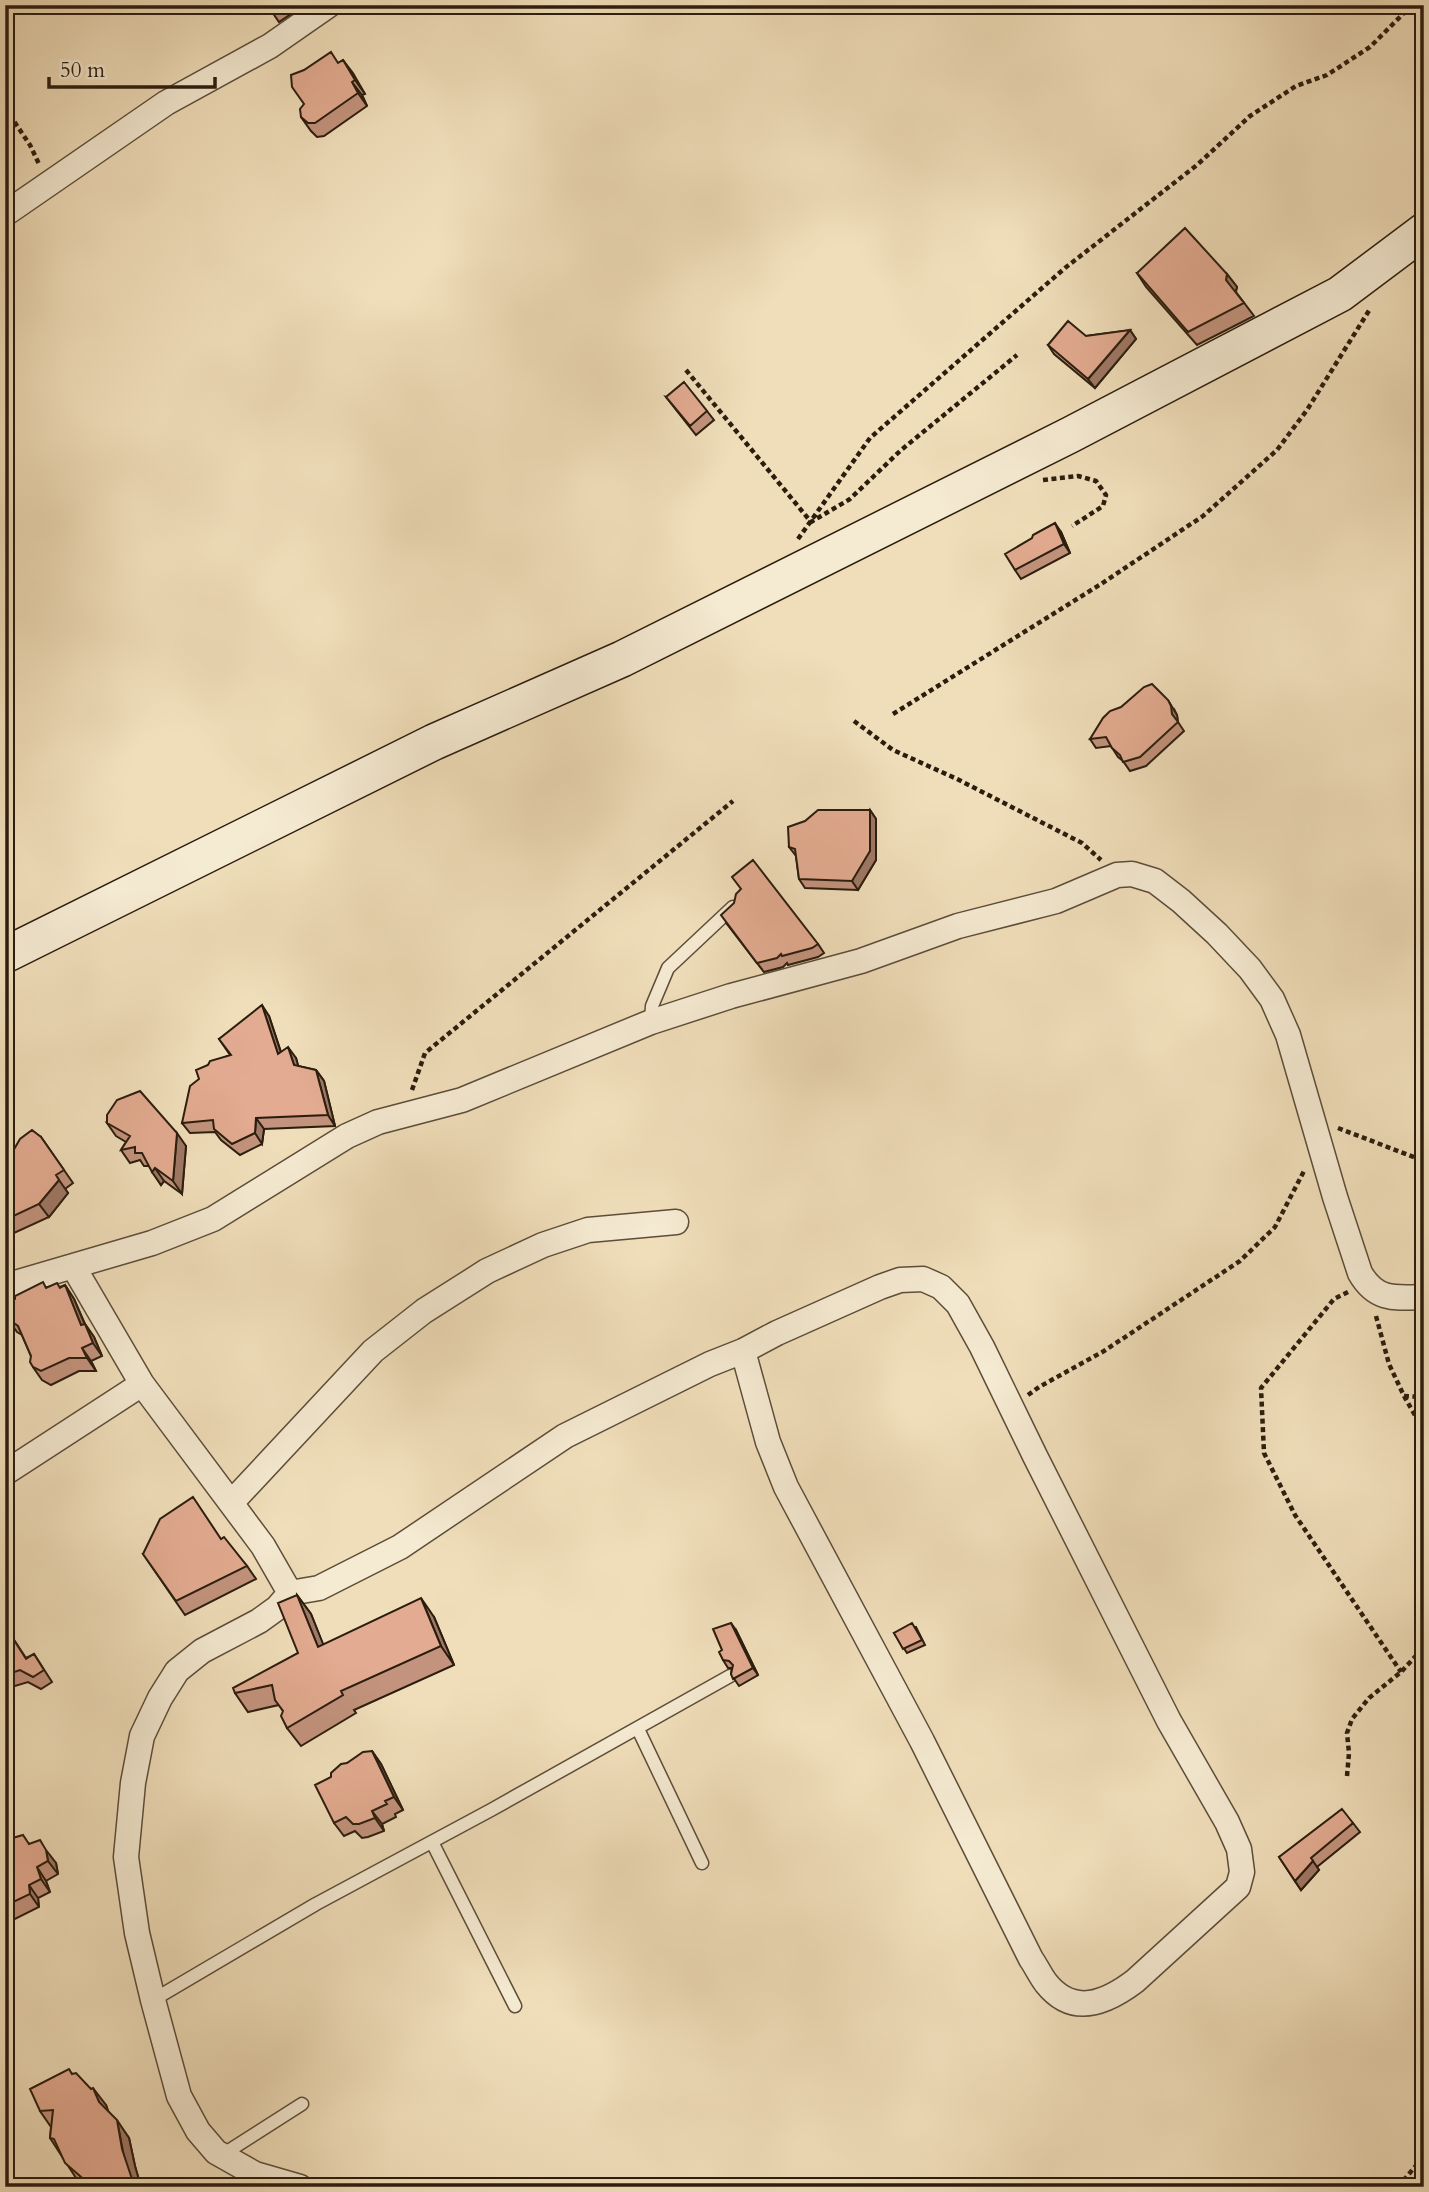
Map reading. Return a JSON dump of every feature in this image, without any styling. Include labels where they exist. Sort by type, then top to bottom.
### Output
[{"type":"street","points":[[5,214],[166,103],[270,46],[329,5]]},
{"type":"street","points":[[5,955],[435,742],[622,659],[1070,435],[1340,293],[1424,231]]},
{"type":"street","points":[[5,1286],[152,1242],[212,1219],[347,1136],[378,1122],[462,1100],[651,1022],[731,996],[861,961],[958,926],[1056,901],[1116,874],[1132,874],[1155,881],[1217,934],[1250,969],[1272,999],[1289,1035],[1335,1198],[1360,1273],[1374,1291],[1386,1296],[1424,1297]]},
{"type":"street","points":[[231,1503],[373,1351],[424,1311],[487,1271],[588,1230],[676,1222]]},
{"type":"street","points":[[73,1266],[142,1384],[263,1546],[290,1592]]},
{"type":"street","points":[[300,2187],[255,2175],[216,2152],[198,2130],[180,2096],[137,1933],[126,1857],[133,1783],[142,1736],[160,1698],[177,1671],[202,1651],[259,1621],[277,1608],[290,1592],[318,1588],[400,1547],[565,1436],[710,1364],[900,1280],[923,1279],[941,1287],[958,1304],[982,1347],[1169,1721],[1227,1822],[1239,1849],[1242,1872],[1238,1887],[1117,1995],[1083,2004],[1066,2000],[1046,1984],[922,1741],[786,1486],[768,1442],[743,1351]]},
{"type":"street","points":[[5,1474],[142,1384]]},
{"type":"lane","points":[[651,1022],[652,1006],[668,968],[734,906]]},
{"type":"lane","points":[[153,2000],[316,1904],[730,1676]]},
{"type":"lane","points":[[638,1728],[702,1863]]},
{"type":"lane","points":[[432,1842],[514,2006]]},
{"type":"lane","points":[[222,2155],[302,2104]]},
{"type":"path","points":[[788,546],[797,540],[811,522],[870,438],[1065,268],[1197,164],[1250,116],[1296,86],[1327,75],[1370,47],[1412,5]]},
{"type":"path","points":[[5,108],[30,145],[48,184]]},
{"type":"path","points":[[893,714],[1101,584],[1203,516],[1277,450],[1307,410],[1370,308]]},
{"type":"path","points":[[811,522],[850,499],[900,451],[1017,355]]},
{"type":"path","points":[[686,370],[811,522]]},
{"type":"path","points":[[1035,481],[1078,476],[1096,481],[1106,495],[1104,506],[1072,526]]},
{"type":"path","points":[[854,721],[893,750],[957,779],[1082,843],[1116,874]]},
{"type":"path","points":[[404,1114],[425,1053],[733,801]]},
{"type":"path","points":[[1310,1111],[1340,1129],[1424,1161]]},
{"type":"path","points":[[1011,1408],[1038,1387],[1104,1351],[1240,1261],[1275,1227],[1296,1189],[1318,1138]]},
{"type":"path","points":[[1401,1672],[1295,1515],[1264,1453],[1261,1388],[1334,1299],[1367,1284],[1389,1364],[1424,1431]]},
{"type":"path","points":[[1404,1396],[1424,1397]]},
{"type":"path","points":[[1346,1776],[1349,1753],[1347,1732],[1352,1718],[1369,1698],[1401,1672],[1424,1647]]},
{"type":"path","points":[[1398,2187],[1424,2156]]},
{"type":"building","points":[[331,52],[338,63],[343,60],[355,80],[352,82],[358,93],[315,123],[308,123],[301,117],[300,109],[304,104],[292,87],[291,75],[304,70]]},
{"type":"building","points":[[1185,228],[1227,274],[1226,280],[1244,303],[1188,332],[1137,273]]},
{"type":"building","points":[[1068,321],[1086,336],[1130,330],[1088,379],[1048,345]]},
{"type":"building","points":[[684,382],[707,411],[690,426],[666,397]]},
{"type":"building","points":[[1055,523],[1064,544],[1015,570],[1005,554]]},
{"type":"building","points":[[1152,684],[1168,700],[1172,714],[1178,722],[1140,757],[1123,762],[1106,737],[1090,739],[1110,711],[1121,707],[1144,687]]},
{"type":"building","points":[[818,810],[870,810],[870,851],[852,881],[799,879],[795,849],[789,847],[788,827],[805,821]]},
{"type":"building","points":[[753,860],[818,944],[757,963],[721,915],[734,903],[736,894],[741,889],[732,877]]},
{"type":"building","points":[[262,1005],[278,1054],[288,1047],[294,1065],[316,1070],[328,1115],[256,1118],[255,1133],[232,1144],[214,1129],[213,1120],[182,1123],[190,1086],[199,1079],[196,1070],[208,1065],[210,1061],[231,1055],[219,1039]]},
{"type":"building","points":[[140,1091],[177,1133],[173,1181],[155,1168],[152,1172],[142,1153],[135,1153],[135,1147],[121,1150],[130,1136],[107,1123],[107,1115],[117,1100]]},
{"type":"building","points":[[32,1130],[41,1137],[64,1170],[56,1175],[59,1180],[39,1204],[5,1220],[5,1157],[13,1151],[20,1139]]},
{"type":"building","points":[[43,1282],[46,1288],[57,1283],[60,1288],[65,1285],[81,1325],[85,1324],[93,1343],[82,1348],[87,1358],[69,1358],[41,1371],[30,1362],[31,1356],[18,1326],[8,1319],[6,1304],[15,1299],[15,1296]]},
{"type":"building","points":[[193,1497],[221,1539],[224,1537],[247,1566],[176,1601],[143,1554],[160,1519]]},
{"type":"building","points":[[297,1595],[318,1647],[421,1598],[441,1646],[341,1691],[343,1695],[287,1728],[281,1716],[283,1711],[275,1700],[272,1685],[235,1693],[233,1688],[298,1653],[278,1603]]},
{"type":"building","points":[[731,1623],[753,1668],[733,1679],[733,1665],[723,1660],[719,1652],[722,1650],[713,1629]]},
{"type":"building","points":[[912,1623],[922,1640],[903,1649],[894,1633]]},
{"type":"building","points":[[5,1626],[26,1659],[34,1654],[44,1670],[33,1677],[20,1670],[5,1675]]},
{"type":"building","points":[[372,1751],[394,1797],[385,1801],[387,1804],[372,1811],[375,1818],[353,1824],[346,1817],[334,1823],[315,1785],[331,1777],[331,1773],[341,1764],[363,1752]]},
{"type":"building","points":[[1342,1809],[1353,1823],[1311,1858],[1313,1861],[1295,1881],[1279,1857]]},
{"type":"building","points":[[5,1830],[9,1839],[23,1835],[29,1844],[40,1840],[48,1861],[37,1867],[41,1879],[29,1885],[30,1894],[5,1906]]},
{"type":"building","points":[[69,2069],[93,2088],[99,2102],[117,2120],[122,2149],[132,2179],[129,2183],[131,2187],[83,2187],[88,2183],[65,2163],[54,2139],[50,2138],[53,2110],[40,2111],[30,2089]]}]
